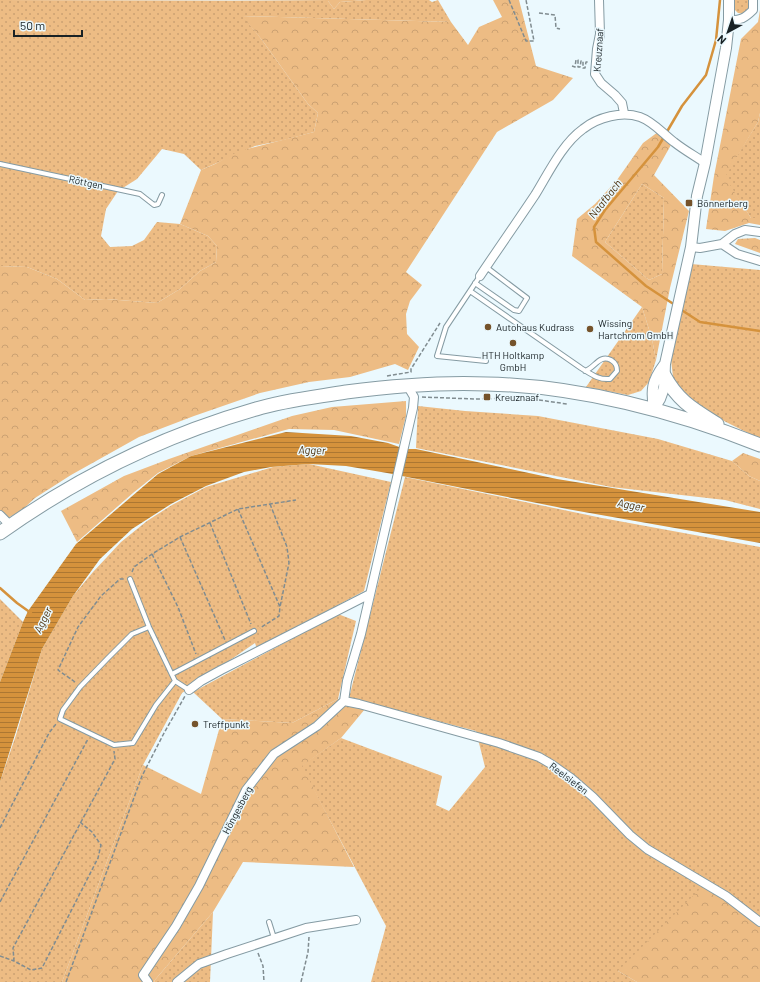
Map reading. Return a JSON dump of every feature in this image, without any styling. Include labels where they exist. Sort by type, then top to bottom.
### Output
[{"type":"main road","points":[[664,370],[675,394],[692,408],[732,434]]},
{"type":"main road","points":[[5,529],[60,494],[119,461],[207,424],[257,408],[307,398],[407,385],[489,384],[556,389],[654,409],[732,434],[760,445]]},
{"type":"street","name":"Kreuznaaf","points":[[599,0],[600,34],[595,74],[601,83],[622,103],[624,113]]},
{"type":"street","points":[[654,409],[664,388],[664,370],[691,247],[697,196],[705,163],[725,56],[729,20],[729,0]]},
{"type":"street","points":[[729,20],[739,20],[746,17],[753,10],[753,0]]},
{"type":"street","points":[[477,279],[567,144],[583,128],[610,116],[624,113],[641,117],[705,163]]},
{"type":"street","points":[[531,186],[544,180]]},
{"type":"street","points":[[691,247],[700,248],[722,244],[735,234],[745,230],[760,232]]},
{"type":"street","points":[[722,244],[737,254],[760,261]]},
{"type":"street","points":[[344,701],[411,417],[414,397],[407,385]]},
{"type":"street","points":[[0,515],[5,529]]},
{"type":"street","points":[[189,690],[201,681],[370,594]]},
{"type":"street","name":"Reelsiefen","points":[[344,701],[499,743],[539,757],[552,764],[593,796],[621,826],[647,849],[726,896],[760,922]]},
{"type":"street","name":"Höngesberg","points":[[148,982],[142,975],[176,926],[199,886],[246,790],[274,754],[318,726],[344,701]]},
{"type":"street","points":[[177,982],[199,964],[274,938],[306,928],[356,920]]},
{"type":"lane","name":"Röttgen","points":[[0,164],[140,194],[154,205],[158,204],[162,195]]},
{"type":"lane","points":[[486,267],[527,298],[519,311],[514,310],[477,279],[446,327],[437,356],[486,361]]},
{"type":"lane","points":[[470,291],[583,370],[597,378],[610,379],[617,371],[617,366],[609,359],[604,359],[599,360],[594,366],[583,370]]},
{"type":"lane","points":[[130,579],[149,627],[175,681],[189,690]]},
{"type":"lane","points":[[149,627],[132,634],[80,687],[60,718],[114,745],[133,743],[156,705],[175,681]]},
{"type":"lane","points":[[172,674],[254,631]]},
{"type":"lane","points":[[269,922],[274,938]]},
{"type":"path","points":[[509,0],[526,41],[534,41],[526,0]]},
{"type":"path","points":[[539,13],[555,15],[556,28],[560,29]]},
{"type":"path","points":[[572,66],[575,67],[576,60],[578,60],[578,67],[580,68],[581,61],[583,61],[583,68],[585,68],[586,62],[588,62],[588,68],[595,70]]},
{"type":"path","points":[[414,397],[474,399],[526,398]]},
{"type":"path","points":[[533,399],[569,404]]},
{"type":"path","points":[[80,687],[58,670],[78,627],[101,596],[120,579],[130,579],[134,567],[180,537],[238,509],[296,500]]},
{"type":"path","points":[[210,523],[254,631],[279,616],[289,563],[287,547],[270,504]]},
{"type":"path","points":[[238,509],[280,607]]},
{"type":"path","points":[[180,537],[228,645]]},
{"type":"path","points":[[152,554],[178,607],[198,660]]},
{"type":"path","points":[[66,982],[142,776],[163,735],[189,690]]},
{"type":"path","points":[[0,828],[50,733],[60,718]]},
{"type":"path","points":[[0,902],[90,734]]},
{"type":"path","points":[[14,960],[13,948],[115,759],[114,745]]},
{"type":"path","points":[[0,956],[14,960],[31,970],[42,968],[98,858],[101,845],[92,832],[80,822]]},
{"type":"path","points":[[301,982],[308,952],[309,938],[306,928]]},
{"type":"path","points":[[256,945],[263,966],[264,982]]},
{"type":"green space","points":[[0,0],[328,1],[334,9],[340,2],[366,0],[429,0],[432,2],[438,0],[451,22],[243,16],[308,104],[318,113],[314,132],[255,146],[201,170],[184,154],[162,149],[137,179],[118,191],[106,209],[101,236],[110,247],[132,246],[144,240],[157,222],[180,224],[208,236],[217,246],[216,262],[200,271],[180,289],[157,303],[106,299],[85,300],[57,279],[27,267],[0,266]]},
{"type":"green space","points":[[232,0],[366,0],[340,2],[334,9],[328,1]]},
{"type":"green space","points":[[493,0],[519,0],[536,66],[573,78],[553,100],[497,132],[406,272],[422,285],[410,301],[406,314],[407,334],[419,347],[408,370],[395,364],[350,377],[309,382],[260,393],[194,416],[139,437],[71,475],[35,498],[21,511],[0,522],[0,266],[27,267],[57,279],[85,300],[106,299],[157,303],[180,289],[200,271],[216,262],[217,246],[208,236],[180,224],[201,170],[239,151],[314,132],[318,113],[308,104],[262,40],[242,16],[451,22],[468,45],[479,27],[502,17]]},
{"type":"green space","points":[[735,0],[748,0],[748,8],[744,14],[738,13],[735,10]]},
{"type":"green space","points":[[760,10],[760,113],[758,122],[725,177],[751,218],[760,218],[760,225],[749,223],[725,231],[706,229],[714,176],[741,39],[758,22]]},
{"type":"green space","points":[[760,113],[760,218],[751,218],[724,177],[758,122]]},
{"type":"green space","points":[[658,132],[671,145],[654,175],[689,211],[670,288],[656,360],[652,339],[642,307],[572,256],[577,219],[595,204],[617,180],[643,143]],"holes":[[[642,184],[664,198],[662,274],[649,280],[605,242]]]},
{"type":"green space","points":[[642,184],[664,198],[662,274],[649,280],[605,242]]},
{"type":"green space","points":[[755,238],[760,240],[760,253],[735,244],[738,239]]},
{"type":"green space","points":[[691,264],[760,270],[760,439],[722,420],[684,398],[674,385],[671,360]]},
{"type":"green space","points":[[642,307],[652,339],[656,360],[649,382],[641,391],[628,395],[586,387]]},
{"type":"green space","points":[[406,401],[406,416],[399,444],[334,430],[289,429],[191,456],[158,473],[77,542],[61,511],[124,476],[292,416],[332,407]]},
{"type":"green space","points":[[418,406],[538,416],[658,439],[732,461],[749,476],[760,481],[760,509],[725,500],[611,487],[416,448]]},
{"type":"green space","points":[[743,453],[760,459],[760,481],[749,476],[732,461]]},
{"type":"green space","points":[[309,464],[391,482],[364,591],[257,649],[255,643],[182,693],[143,765],[62,982],[0,982],[0,782],[42,649],[73,596],[121,542],[147,521],[172,505],[206,487],[273,467]]},
{"type":"green space","points":[[405,477],[602,518],[760,547],[760,920],[618,971],[637,982],[371,982],[386,926],[301,766],[341,738],[442,776],[436,805],[449,811],[485,767],[476,731],[349,698]]},
{"type":"green space","points":[[0,599],[23,622],[0,682]]},
{"type":"green space","points":[[338,614],[356,621],[338,699],[292,723],[222,719],[193,692]]},
{"type":"green space","points":[[349,698],[370,703],[341,738],[302,766],[354,867],[243,862],[213,912],[154,981],[155,982],[62,982],[143,765],[201,794],[222,719],[292,723],[338,699]]},
{"type":"green space","points":[[709,880],[760,920],[760,982],[637,982],[618,971]]},
{"type":"green space","points":[[213,912],[210,982],[155,982],[154,981]]},
{"type":"water","name":"Agger","points":[[286,432],[351,436],[388,443],[405,449],[416,449],[557,479],[760,512],[760,543],[567,509],[346,466],[309,464],[271,467],[244,472],[206,486],[171,504],[132,529],[100,559],[73,596],[42,649],[0,782],[0,682],[28,611],[76,544],[158,474],[191,456]]},
{"type":"waterway","name":"Naafbach","points":[[675,305],[646,286],[596,242],[594,227],[605,210],[658,147],[682,106],[706,75],[716,40],[720,0]]},
{"type":"waterway","name":"Naafbach","points":[[680,309],[700,322],[760,331]]},
{"type":"waterway","points":[[0,588],[31,613]]},
{"type":"place","name":"Bönnerberg","points":[[689,203]]},
{"type":"place","name":"Autohaus Kudrass","points":[[488,327]]},
{"type":"place","name":"Wissing Hartchrom GmbH","points":[[590,329]]},
{"type":"place","name":"HTH Holtkamp GmbH","points":[[513,343]]},
{"type":"place","name":"Kreuznaaf","points":[[487,397]]},
{"type":"place","name":"Treffpunkt","points":[[195,724]]}]
